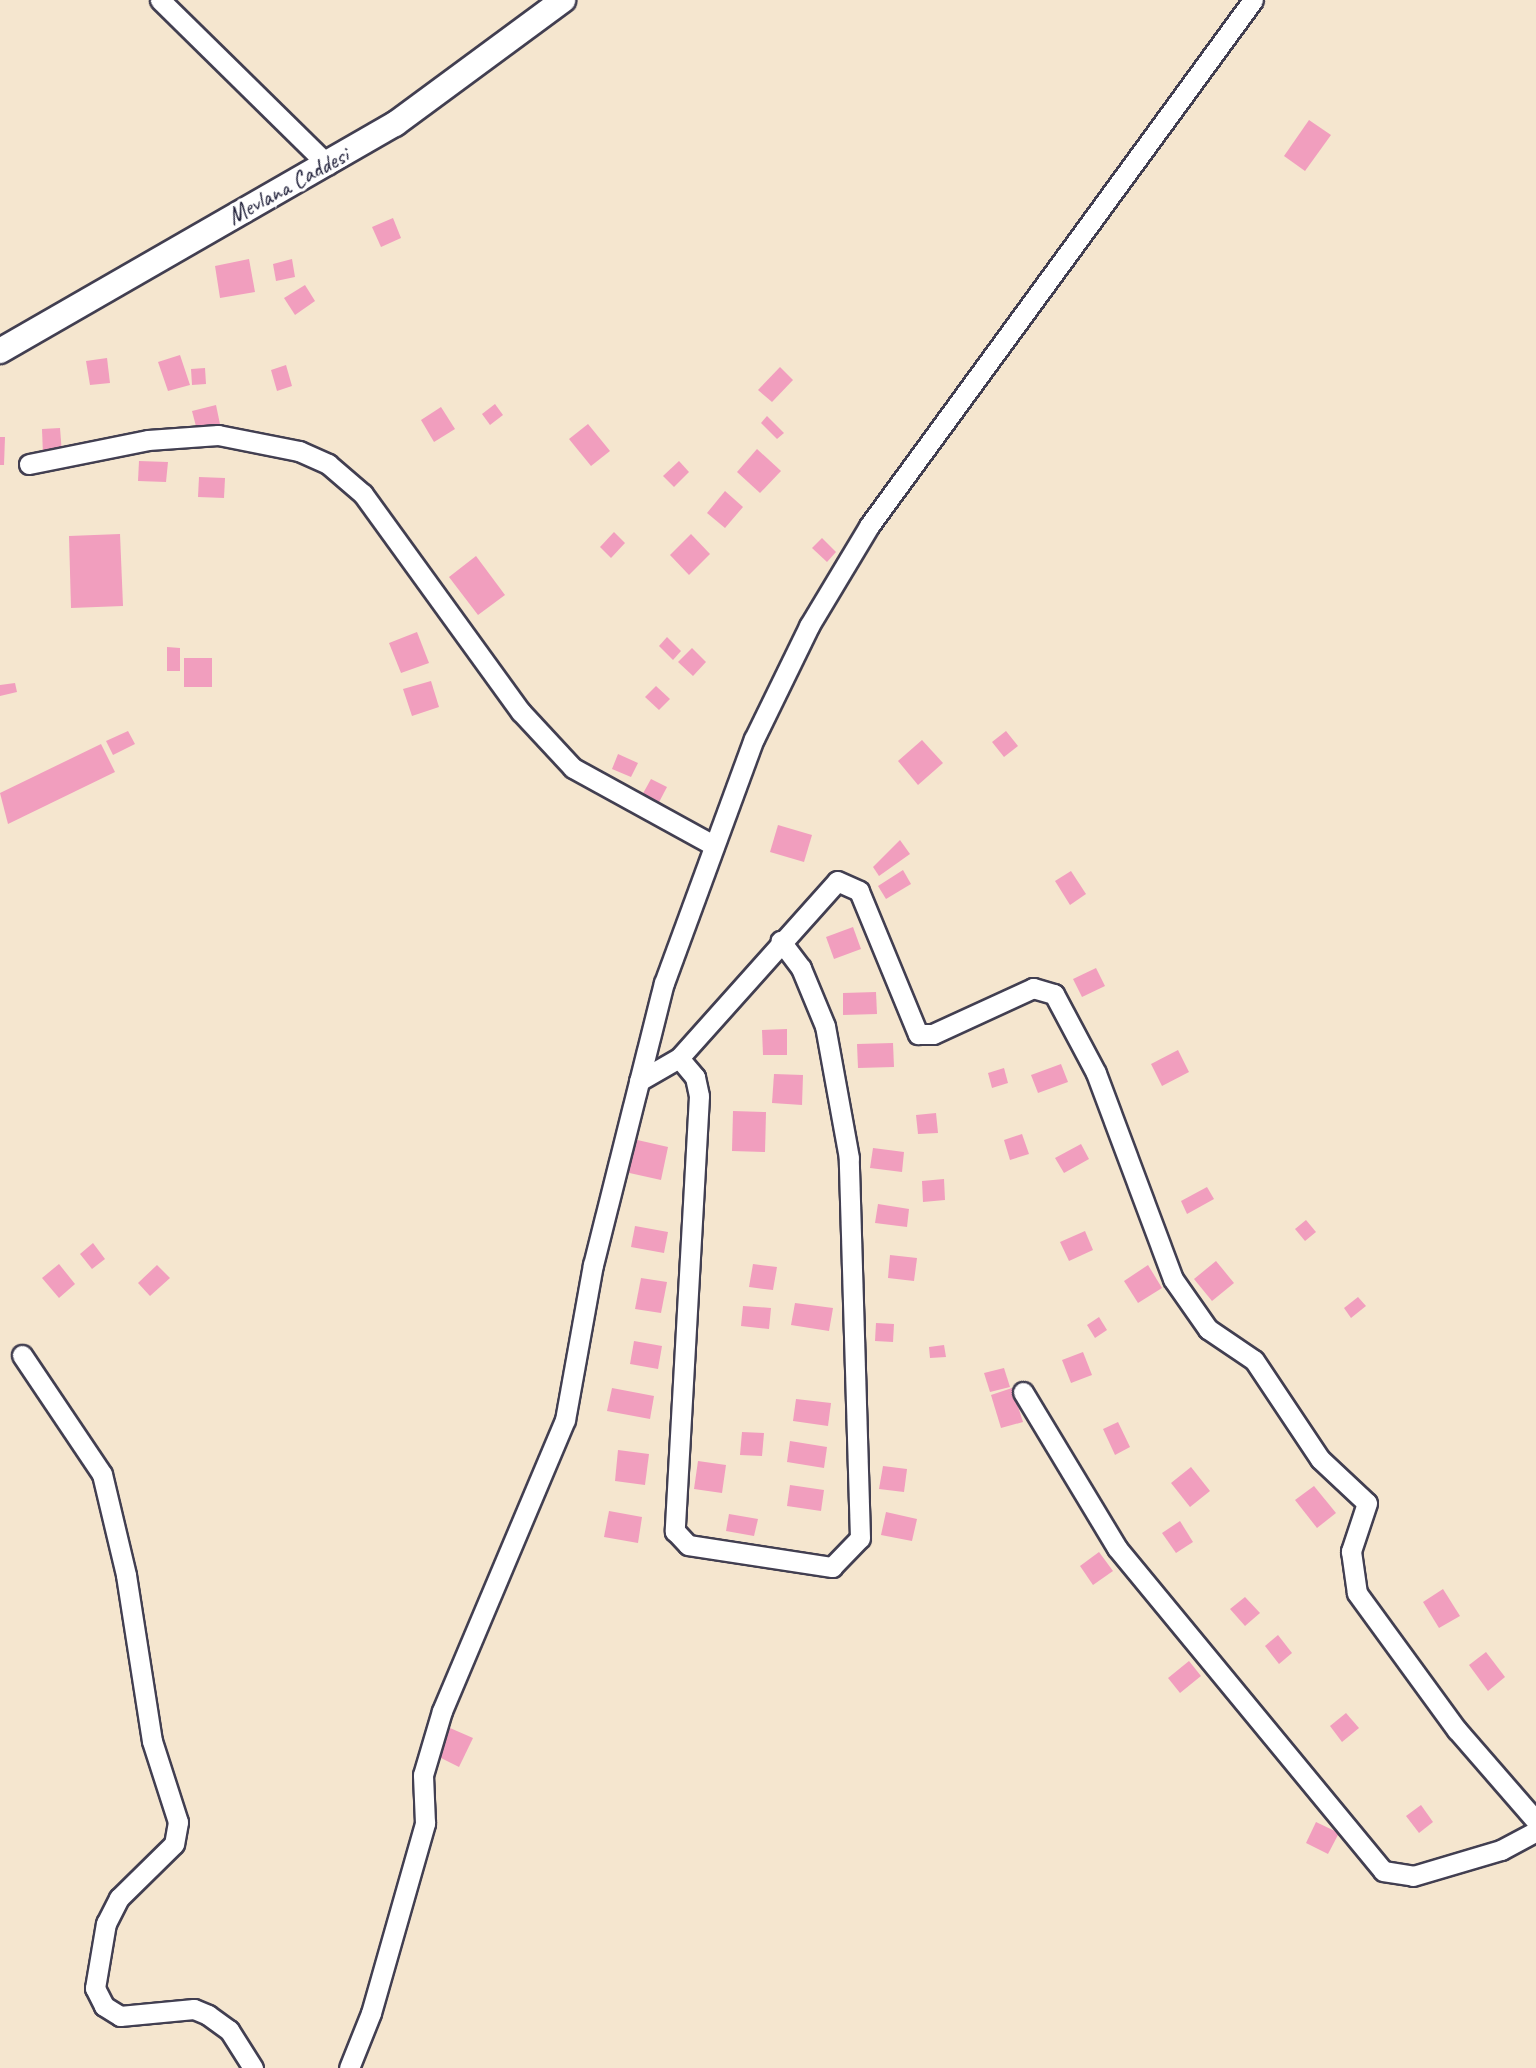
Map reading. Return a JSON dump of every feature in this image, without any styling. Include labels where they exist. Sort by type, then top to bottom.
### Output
[{"type":"street","points":[[160,0],[328,165]]},
{"type":"street","name":"Mevlana Caddesi","points":[[0,351],[328,165],[563,0]]},
{"type":"street","points":[[349,2068],[425,1823],[423,1775],[442,1712],[565,1420],[587,1292],[639,1081],[710,844],[780,682],[869,526],[1253,0]]},
{"type":"street","points":[[29,464],[148,440],[218,435],[291,449],[328,464],[363,494],[520,712],[573,768],[710,844]]},
{"type":"street","points":[[639,1081],[680,1058],[832,883],[847,881],[859,891],[918,1034],[933,1034],[1033,988],[1059,998],[1096,1073],[1172,1279],[1209,1329],[1254,1360],[1320,1459],[1367,1503],[1351,1551],[1357,1593],[1457,1730],[1536,1821]]},
{"type":"street","points":[[680,1058],[695,1077],[699,1097],[675,1531],[701,1548],[832,1567],[860,1538],[849,1158],[825,1026],[801,968],[781,941]]},
{"type":"street","points":[[22,1355],[102,1474],[126,1575],[152,1741],[178,1822],[174,1844],[119,1898],[106,1923],[95,1988],[104,2006],[120,2016],[194,2010],[208,2015],[229,2030],[253,2068]]},
{"type":"street","points":[[1023,1392],[1117,1548],[1383,1871],[1413,1876],[1501,1850],[1536,1831]]},
{"type":"building","points":[[1309,120],[1331,135],[1305,171],[1284,156]]},
{"type":"building","points":[[393,218],[401,238],[381,247],[372,227]]},
{"type":"building","points":[[249,259],[255,292],[220,298],[215,266]]},
{"type":"building","points":[[292,259],[295,277],[276,281],[273,264]]},
{"type":"building","points":[[305,285],[315,301],[295,315],[284,298]]},
{"type":"building","points":[[180,355],[190,385],[168,391],[158,362]]},
{"type":"building","points":[[107,358],[110,383],[90,385],[86,361]]},
{"type":"building","points":[[286,365],[292,386],[277,391],[271,370]]},
{"type":"building","points":[[780,367],[793,380],[772,402],[758,390]]},
{"type":"building","points":[[205,368],[206,384],[192,385],[191,369]]},
{"type":"building","points":[[495,404],[503,415],[490,425],[482,414]]},
{"type":"building","points":[[216,405],[221,429],[198,434],[192,411]]},
{"type":"building","points":[[441,407],[455,429],[434,442],[421,420]]},
{"type":"building","points":[[767,416],[784,433],[777,439],[761,423]]},
{"type":"building","points":[[588,424],[610,451],[591,466],[569,439]]},
{"type":"building","points":[[60,428],[62,454],[43,455],[42,429]]},
{"type":"building","points":[[0,437],[5,437],[4,465],[0,465]]},
{"type":"building","points":[[757,449],[781,471],[760,493],[737,472]]},
{"type":"building","points":[[139,461],[168,462],[166,482],[138,481]]},
{"type":"building","points":[[679,461],[689,472],[674,487],[663,476]]},
{"type":"building","points":[[199,477],[225,478],[224,498],[198,497]]},
{"type":"building","points":[[725,491],[743,507],[725,528],[707,513]]},
{"type":"building","points":[[614,532],[625,543],[611,558],[600,547]]},
{"type":"building","points":[[120,534],[123,606],[71,608],[69,536]]},
{"type":"building","points":[[691,534],[710,554],[689,575],[670,555]]},
{"type":"building","points":[[822,538],[836,552],[827,562],[812,548]]},
{"type":"building","points":[[476,556],[505,595],[478,615],[449,577]]},
{"type":"building","points":[[417,632],[429,663],[401,673],[389,643]]},
{"type":"building","points":[[667,637],[681,651],[673,660],[659,646]]},
{"type":"building","points":[[167,647],[180,648],[180,671],[167,671]]},
{"type":"building","points":[[692,648],[706,662],[693,676],[678,662]]},
{"type":"building","points":[[184,658],[212,658],[212,687],[184,687]]},
{"type":"building","points":[[431,681],[439,707],[412,716],[403,689]]},
{"type":"building","points":[[15,683],[17,692],[0,696],[0,685]]},
{"type":"building","points":[[656,686],[670,699],[659,710],[645,697]]},
{"type":"building","points":[[128,731],[135,744],[113,755],[106,741]]},
{"type":"building","points":[[1006,731],[1018,746],[1004,757],[992,742]]},
{"type":"building","points":[[922,740],[943,763],[918,785],[898,761]]},
{"type":"building","points":[[101,744],[115,772],[8,824],[0,793]]},
{"type":"building","points":[[618,754],[638,763],[631,777],[612,769]]},
{"type":"building","points":[[651,779],[667,787],[657,806],[641,797]]},
{"type":"building","points":[[778,825],[812,835],[804,862],[770,852]]},
{"type":"building","points":[[900,840],[910,854],[879,876],[873,867]]},
{"type":"building","points":[[903,870],[911,884],[886,899],[878,886]]},
{"type":"building","points":[[1071,871],[1086,894],[1070,905],[1055,881]]},
{"type":"building","points":[[853,927],[861,949],[834,959],[826,937]]},
{"type":"building","points":[[1096,968],[1105,986],[1082,997],[1073,979]]},
{"type":"building","points":[[876,992],[877,1014],[843,1015],[843,993]]},
{"type":"building","points":[[787,1029],[787,1055],[763,1055],[762,1030]]},
{"type":"building","points":[[893,1043],[894,1067],[858,1068],[857,1044]]},
{"type":"building","points":[[1178,1050],[1189,1072],[1162,1086],[1151,1064]]},
{"type":"building","points":[[1061,1064],[1068,1082],[1038,1093],[1031,1075]]},
{"type":"building","points":[[1004,1068],[1008,1083],[992,1088],[988,1073]]},
{"type":"building","points":[[774,1074],[803,1075],[802,1105],[772,1103]]},
{"type":"building","points":[[733,1111],[766,1112],[765,1152],[732,1151]]},
{"type":"building","points":[[936,1113],[938,1133],[918,1134],[916,1115]]},
{"type":"building","points":[[1022,1134],[1029,1154],[1010,1160],[1004,1140]]},
{"type":"building","points":[[633,1139],[668,1147],[661,1180],[625,1172]]},
{"type":"building","points":[[1081,1144],[1089,1159],[1064,1173],[1055,1158]]},
{"type":"building","points":[[873,1148],[904,1152],[902,1172],[870,1168]]},
{"type":"building","points":[[944,1179],[945,1200],[923,1202],[922,1181]]},
{"type":"building","points":[[1207,1187],[1214,1199],[1187,1214],[1181,1201]]},
{"type":"building","points":[[878,1204],[909,1209],[907,1227],[875,1223]]},
{"type":"building","points":[[1306,1220],[1316,1232],[1305,1241],[1295,1229]]},
{"type":"building","points":[[635,1226],[668,1232],[664,1253],[631,1247]]},
{"type":"building","points":[[1085,1231],[1093,1250],[1069,1261],[1060,1242]]},
{"type":"building","points":[[93,1243],[105,1259],[92,1269],[80,1254]]},
{"type":"building","points":[[890,1255],[917,1258],[914,1281],[888,1278]]},
{"type":"building","points":[[1216,1261],[1234,1283],[1212,1301],[1194,1279]]},
{"type":"building","points":[[59,1264],[75,1284],[59,1298],[42,1278]]},
{"type":"building","points":[[753,1264],[777,1267],[773,1290],[749,1287]]},
{"type":"building","points":[[157,1265],[170,1278],[150,1296],[138,1283]]},
{"type":"building","points":[[1148,1265],[1162,1288],[1138,1303],[1124,1281]]},
{"type":"building","points":[[641,1278],[667,1282],[661,1313],[635,1309]]},
{"type":"building","points":[[1358,1297],[1366,1306],[1351,1318],[1344,1308]]},
{"type":"building","points":[[795,1303],[833,1308],[829,1331],[791,1325]]},
{"type":"building","points":[[743,1306],[771,1308],[769,1329],[741,1326]]},
{"type":"building","points":[[1099,1317],[1107,1330],[1095,1338],[1087,1325]]},
{"type":"building","points":[[876,1323],[894,1324],[893,1342],[875,1341]]},
{"type":"building","points":[[634,1341],[662,1346],[658,1369],[630,1364]]},
{"type":"building","points":[[944,1345],[946,1357],[930,1358],[929,1347]]},
{"type":"building","points":[[1083,1352],[1092,1375],[1071,1383],[1062,1360]]},
{"type":"building","points":[[1004,1368],[1010,1387],[990,1392],[984,1373]]},
{"type":"building","points":[[612,1388],[654,1396],[650,1419],[607,1411]]},
{"type":"building","points":[[1012,1388],[1023,1422],[1001,1428],[991,1395]]},
{"type":"building","points":[[796,1399],[831,1403],[828,1426],[793,1421]]},
{"type":"building","points":[[1118,1422],[1130,1447],[1115,1455],[1103,1429]]},
{"type":"building","points":[[742,1432],[764,1433],[762,1456],[740,1455]]},
{"type":"building","points":[[790,1441],[827,1447],[824,1468],[787,1462]]},
{"type":"building","points":[[618,1450],[649,1454],[645,1485],[615,1481]]},
{"type":"building","points":[[698,1461],[726,1465],[722,1493],[694,1489]]},
{"type":"building","points":[[883,1466],[907,1469],[904,1492],[879,1489]]},
{"type":"building","points":[[1191,1467],[1210,1491],[1190,1507],[1171,1483]]},
{"type":"building","points":[[790,1485],[824,1490],[821,1511],[787,1506]]},
{"type":"building","points":[[1314,1486],[1336,1513],[1317,1528],[1295,1500]]},
{"type":"building","points":[[609,1511],[642,1517],[638,1543],[604,1537]]},
{"type":"building","points":[[886,1512],[917,1519],[912,1541],[881,1535]]},
{"type":"building","points":[[729,1514],[758,1519],[754,1536],[726,1531]]},
{"type":"building","points":[[1180,1521],[1193,1542],[1176,1553],[1162,1533]]},
{"type":"building","points":[[1099,1552],[1113,1571],[1093,1585],[1080,1566]]},
{"type":"building","points":[[1443,1589],[1460,1616],[1439,1628],[1423,1602]]},
{"type":"building","points":[[1245,1597],[1260,1613],[1245,1626],[1230,1609]]},
{"type":"building","points":[[1278,1635],[1292,1653],[1279,1664],[1265,1646]]},
{"type":"building","points":[[1486,1652],[1505,1677],[1488,1691],[1469,1665]]},
{"type":"building","points":[[1189,1661],[1201,1676],[1180,1693],[1168,1678]]},
{"type":"building","points":[[1346,1713],[1359,1728],[1342,1742],[1330,1726]]},
{"type":"building","points":[[450,1728],[473,1738],[459,1767],[437,1756]]},
{"type":"building","points":[[1421,1805],[1433,1822],[1419,1833],[1406,1816]]},
{"type":"building","points":[[1316,1822],[1339,1833],[1328,1854],[1306,1843]]}]
